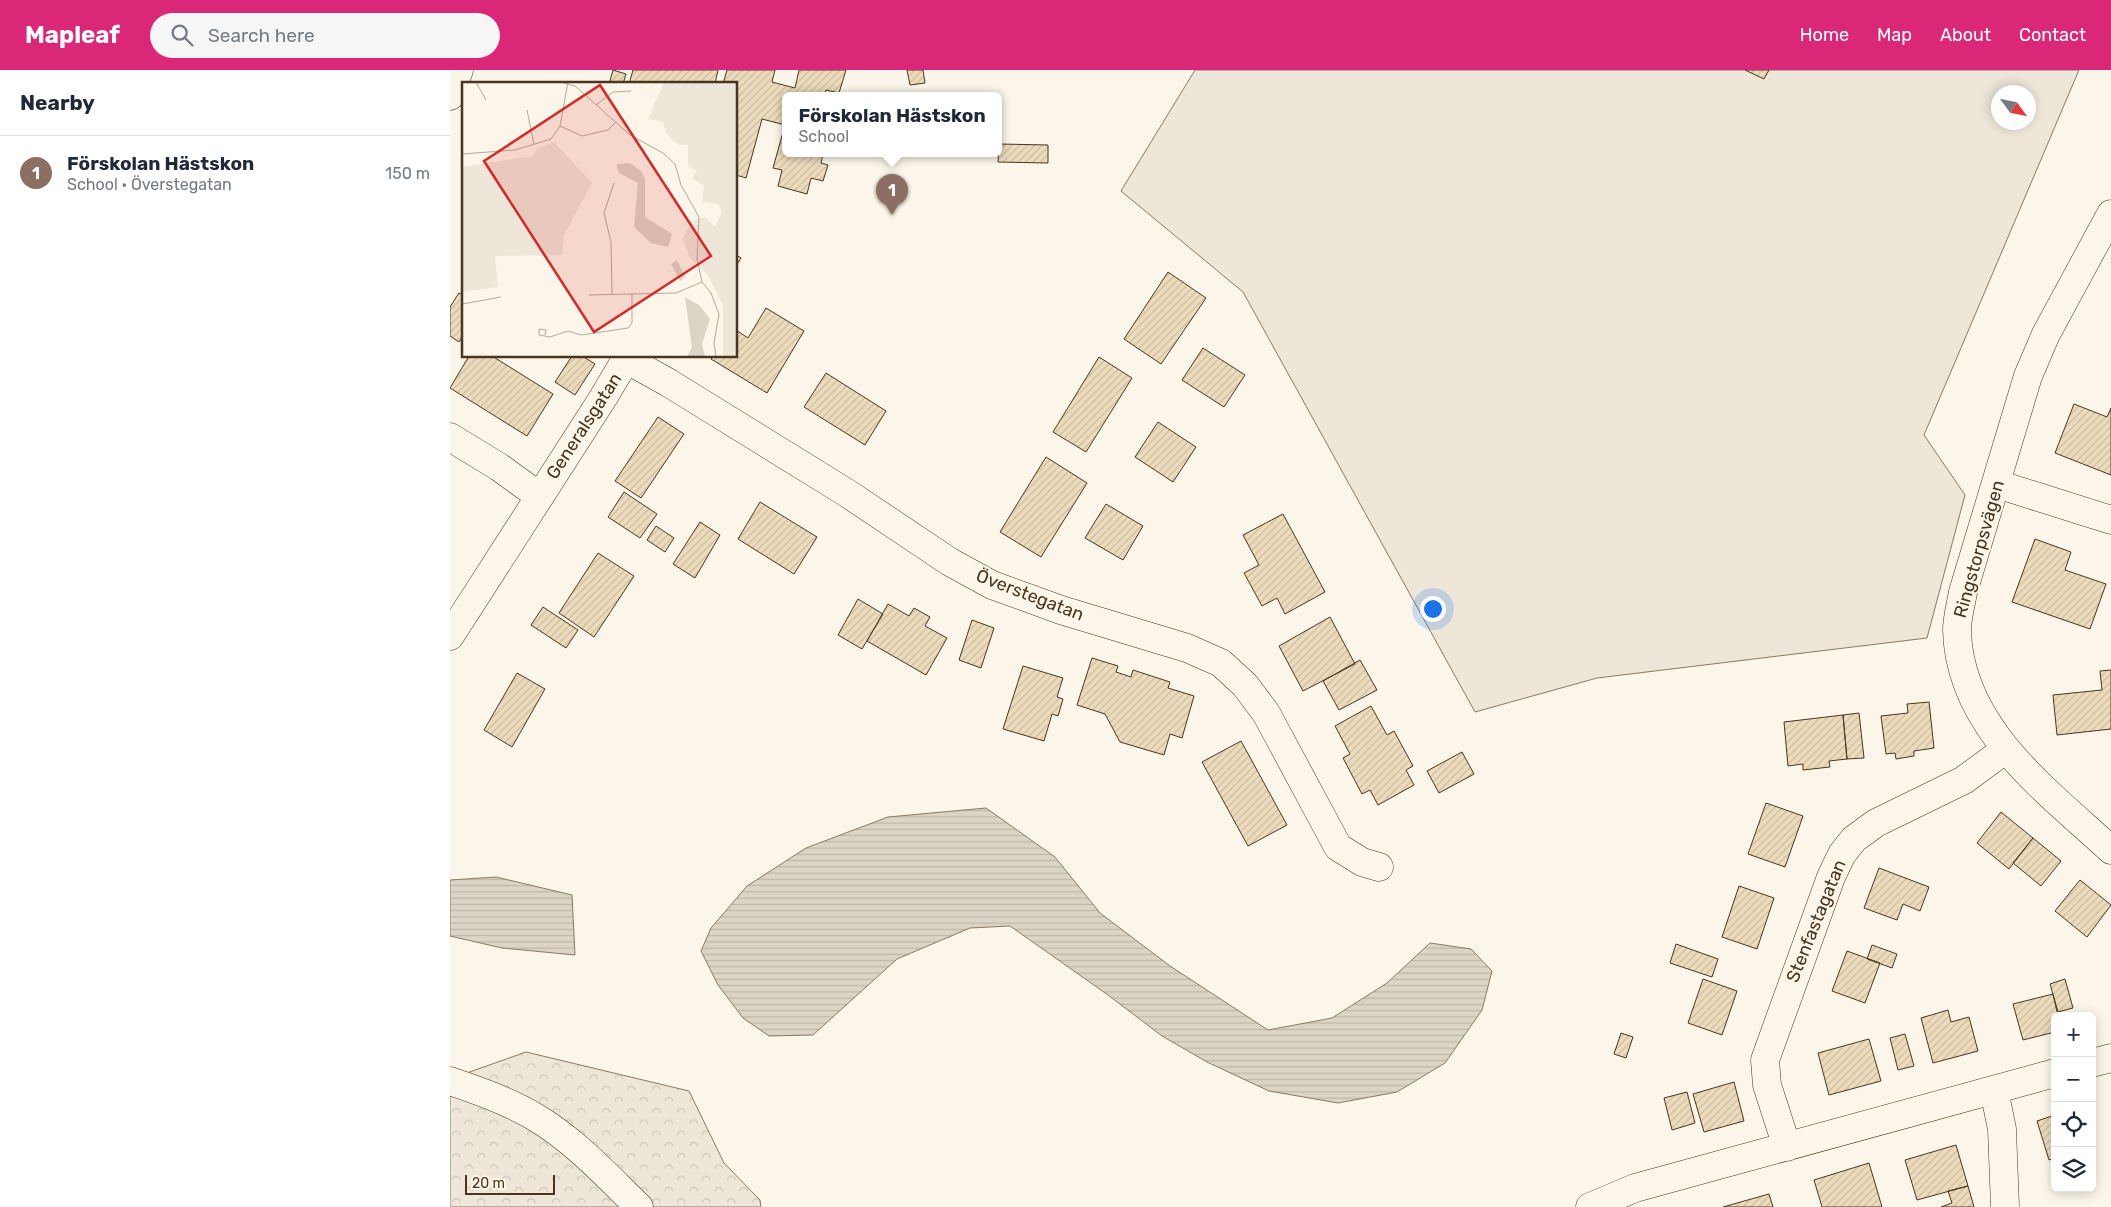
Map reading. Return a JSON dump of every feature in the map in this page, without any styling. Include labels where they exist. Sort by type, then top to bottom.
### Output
[{"type":"street","points":[[450,96],[459,70]]},
{"type":"street","name":"Ringstorpsvägen","points":[[2111,214],[2075,277],[2042,342],[2028,376],[1997,484],[1962,592],[1957,628],[1960,657],[1967,688],[1981,715],[2006,749],[2040,784],[2111,850]]},
{"type":"street","name":"Generalsgatan","points":[[450,636],[627,358]]},
{"type":"street","name":"Överstegatan","points":[[627,358],[839,487],[950,562],[992,585],[1061,610],[1187,648],[1221,663],[1245,685],[1266,713],[1338,847],[1362,862],[1379,867]]},
{"type":"street","name":"Generalsgatan","points":[[450,436],[499,467],[539,496]]},
{"type":"street","points":[[1997,484],[2111,520]]},
{"type":"street","name":"Stenfastagatan","points":[[1788,1147],[1767,1085],[1764,1060],[1831,877],[1842,854],[1854,839],[1876,823],[1964,780],[2006,749]]},
{"type":"street","points":[[2096,1062],[2111,1058]]},
{"type":"street","points":[[1590,1207],[1635,1188],[2051,1074]]},
{"type":"street","points":[[450,1081],[489,1094],[535,1117],[591,1159],[639,1207]]},
{"type":"street","points":[[1994,1090],[2002,1129],[2005,1207]]},
{"type":"green space","points":[[1195,70],[2079,70],[1924,435],[1965,495],[1927,638],[1597,678],[1475,712],[1243,292],[1121,191]]},
{"type":"green space","points":[[526,1052],[689,1091],[724,1163],[760,1200],[761,1207],[450,1207],[450,1079]]},
{"type":"shaded area","points":[[986,808],[1055,857],[1100,913],[1170,966],[1268,1030],[1332,1018],[1387,983],[1430,943],[1471,949],[1492,971],[1482,1010],[1445,1063],[1397,1092],[1338,1103],[1269,1091],[1207,1062],[1162,1036],[1108,995],[1010,926],[970,928],[897,959],[813,1035],[769,1036],[743,1018],[718,985],[701,951],[711,928],[747,886],[806,848],[888,817]]},
{"type":"shaded area","points":[[496,877],[572,895],[575,955],[502,948],[450,936],[450,880]]},
{"type":"building","points":[[613,70],[626,74],[624,82],[610,82]]},
{"type":"building","points":[[633,70],[718,70],[715,82],[630,82]]},
{"type":"building","points":[[727,70],[775,70],[772,82],[795,88],[799,70],[846,70],[839,92],[826,90],[825,92],[782,92],[782,124],[762,119],[746,178],[738,176],[738,82],[724,82]]},
{"type":"building","points":[[907,70],[923,70],[925,83],[910,85]]},
{"type":"building","points":[[1745,70],[1769,70],[1764,79]]},
{"type":"building","points":[[782,136],[782,157],[822,157],[821,163],[828,165],[823,181],[811,178],[807,194],[778,186],[782,170],[773,168]]},
{"type":"building","points":[[1002,144],[1048,145],[1048,163],[998,162],[998,157],[1002,157]]},
{"type":"building","points":[[1168,272],[1206,298],[1161,364],[1124,339]]},
{"type":"building","points":[[459,293],[462,295],[462,337],[459,342],[450,336],[450,307]]},
{"type":"building","points":[[766,308],[804,331],[767,393],[711,359],[738,358],[738,331],[748,338]]},
{"type":"building","points":[[1203,348],[1245,375],[1224,407],[1182,380]]},
{"type":"building","points":[[1099,357],[1132,378],[1086,452],[1053,432]]},
{"type":"building","points":[[468,358],[495,358],[553,394],[527,436],[450,388]]},
{"type":"building","points":[[571,358],[585,358],[595,364],[575,395],[555,382]]},
{"type":"building","points":[[826,373],[886,411],[865,445],[804,407]]},
{"type":"building","points":[[2074,404],[2107,417],[2111,408],[2111,475],[2055,453]]},
{"type":"building","points":[[658,417],[684,434],[641,498],[615,481]]},
{"type":"building","points":[[1158,422],[1196,447],[1173,482],[1135,457]]},
{"type":"building","points":[[1046,457],[1087,483],[1041,557],[1000,532]]},
{"type":"building","points":[[624,492],[657,514],[640,538],[608,517]]},
{"type":"building","points":[[760,502],[817,537],[794,574],[738,539]]},
{"type":"building","points":[[1106,504],[1143,526],[1123,560],[1085,538]]},
{"type":"building","points":[[1283,514],[1325,592],[1285,614],[1277,598],[1262,606],[1244,573],[1259,565],[1243,535]]},
{"type":"building","points":[[700,522],[720,535],[695,578],[673,564]]},
{"type":"building","points":[[656,526],[674,538],[665,552],[647,540]]},
{"type":"building","points":[[2035,539],[2071,552],[2065,570],[2106,584],[2090,629],[2012,602]]},
{"type":"building","points":[[598,553],[634,576],[594,637],[559,613]]},
{"type":"building","points":[[858,599],[883,614],[862,649],[838,635]]},
{"type":"building","points":[[888,604],[909,616],[914,608],[930,617],[925,626],[947,638],[926,675],[867,641]]},
{"type":"building","points":[[543,607],[578,630],[566,648],[531,625]]},
{"type":"building","points":[[1330,617],[1355,664],[1303,691],[1279,646]]},
{"type":"building","points":[[972,620],[994,628],[981,668],[959,660]]},
{"type":"building","points":[[1092,658],[1118,666],[1116,672],[1131,677],[1133,670],[1170,682],[1168,688],[1194,696],[1182,738],[1170,734],[1164,755],[1120,742],[1105,714],[1077,705]]},
{"type":"building","points":[[1360,660],[1377,690],[1339,710],[1323,681]]},
{"type":"building","points":[[1023,666],[1063,678],[1057,697],[1063,699],[1058,716],[1052,714],[1044,741],[1003,729]]},
{"type":"building","points":[[2111,670],[2111,729],[2057,735],[2053,695],[2102,690],[2100,671]]},
{"type":"building","points":[[517,673],[545,689],[512,747],[484,730]]},
{"type":"building","points":[[1929,702],[1934,748],[1914,751],[1914,756],[1896,759],[1895,753],[1886,754],[1881,716],[1908,713],[1907,704]]},
{"type":"building","points":[[1371,706],[1387,735],[1394,731],[1413,766],[1406,770],[1414,785],[1378,805],[1370,790],[1362,794],[1343,758],[1350,754],[1335,726]]},
{"type":"building","points":[[1859,713],[1864,758],[1847,759],[1843,715]]},
{"type":"building","points":[[1843,715],[1847,759],[1829,761],[1830,767],[1803,770],[1803,764],[1788,766],[1784,722]]},
{"type":"building","points":[[1241,741],[1287,825],[1248,846],[1202,762]]},
{"type":"building","points":[[1462,752],[1474,774],[1439,793],[1427,771]]},
{"type":"building","points":[[1766,803],[1803,816],[1785,867],[1748,854]]},
{"type":"building","points":[[2001,812],[2033,838],[2009,869],[1977,843]]},
{"type":"building","points":[[2033,838],[2061,861],[2041,886],[2013,863]]},
{"type":"building","points":[[1879,868],[1929,887],[1920,911],[1903,904],[1897,920],[1864,908]]},
{"type":"building","points":[[2080,880],[2111,905],[2087,937],[2055,911]]},
{"type":"building","points":[[1739,886],[1774,898],[1757,949],[1722,937]]},
{"type":"building","points":[[1676,944],[1718,959],[1712,977],[1670,963]]},
{"type":"building","points":[[1872,945],[1897,954],[1892,968],[1867,959]]},
{"type":"building","points":[[1847,951],[1880,963],[1865,1003],[1832,991]]},
{"type":"building","points":[[1703,979],[1737,991],[1722,1035],[1688,1023]]},
{"type":"building","points":[[2065,979],[2073,1008],[2058,1012],[2050,984]]},
{"type":"building","points":[[2053,994],[2057,1012],[2051,1012],[2051,1033],[2023,1040],[2013,1004]]},
{"type":"building","points":[[1948,1010],[1951,1022],[1969,1017],[1978,1051],[1933,1063],[1921,1018]]},
{"type":"building","points":[[1621,1033],[1633,1037],[1626,1058],[1614,1054]]},
{"type":"building","points":[[1905,1034],[1914,1066],[1898,1070],[1890,1038]]},
{"type":"building","points":[[1869,1039],[1881,1081],[1829,1095],[1818,1053]]},
{"type":"building","points":[[1734,1082],[1744,1121],[1704,1132],[1693,1094]]},
{"type":"building","points":[[1687,1092],[1695,1123],[1672,1130],[1664,1098]]},
{"type":"building","points":[[2051,1116],[2051,1159],[2049,1160],[2037,1121]]},
{"type":"building","points":[[1956,1145],[1968,1186],[1917,1200],[1905,1160]]},
{"type":"building","points":[[1869,1163],[1882,1207],[1822,1207],[1814,1180]]},
{"type":"building","points":[[1968,1186],[1974,1207],[1941,1207],[1952,1203],[1948,1191]]},
{"type":"building","points":[[1769,1194],[1773,1207],[1723,1207]]},
{"type":"place","name":"Förskolan Hästskon","points":[[892,215]]}]
